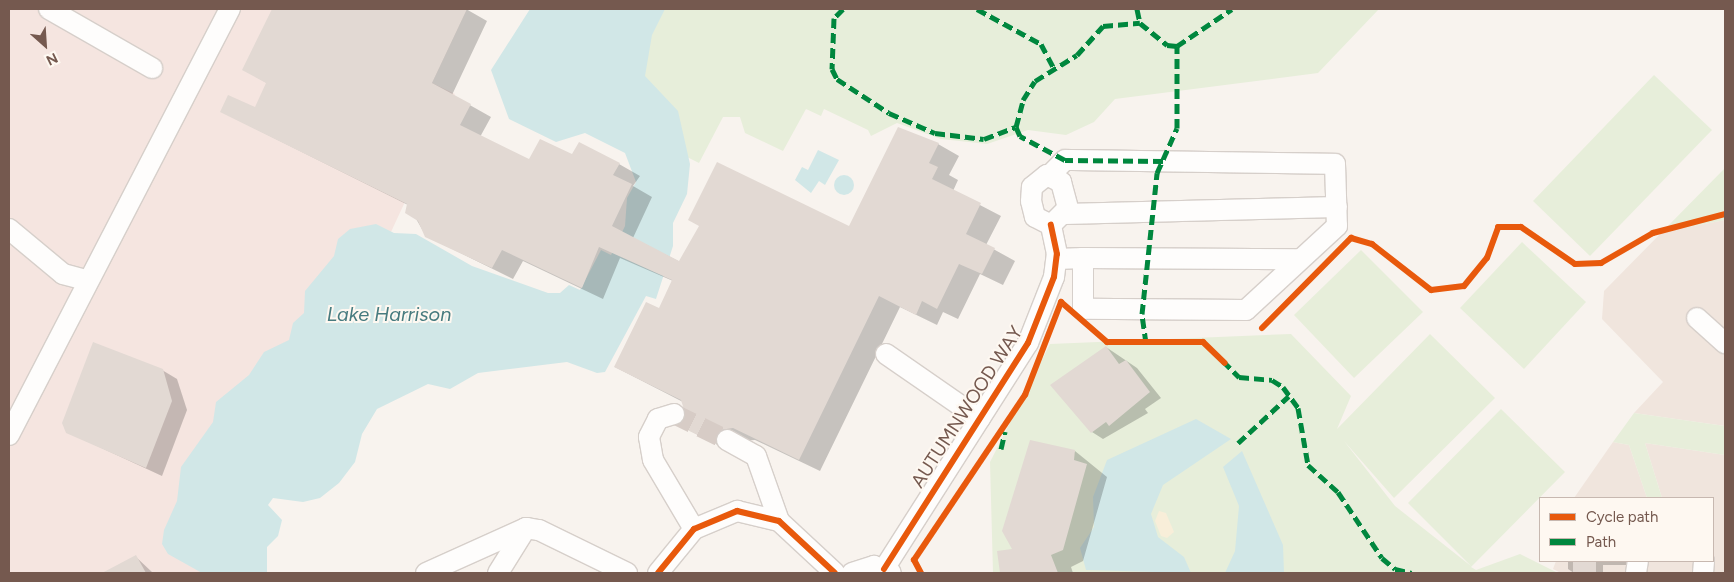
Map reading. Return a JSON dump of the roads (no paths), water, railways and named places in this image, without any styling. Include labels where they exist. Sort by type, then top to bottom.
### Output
[{"type":"street","points":[[49,9],[152,68]]},
{"type":"street","points":[[9,434],[186,87],[230,9]]},
{"type":"street","points":[[1083,258],[1083,309],[1142,311],[1246,310],[1298,259],[1337,226],[1338,208],[1335,164],[1065,160],[1050,175],[1032,187],[1031,201],[1035,217],[1058,219],[1338,208]]},
{"type":"street","name":"AUTUMNWOOD WAY","points":[[888,571],[1028,343],[1045,308],[1057,259],[1058,219],[1066,192],[1050,175]]},
{"type":"street","points":[[9,229],[63,274],[86,280]]},
{"type":"street","points":[[1057,259],[1298,259]]},
{"type":"street","points":[[1697,318],[1724,338]]},
{"type":"street","points":[[886,354],[980,419]]},
{"type":"street","points":[[674,414],[658,419],[649,436],[653,460],[694,529]]},
{"type":"street","points":[[727,440],[756,456],[780,521],[835,573]]},
{"type":"street","points":[[658,573],[694,529],[736,511],[780,521]]},
{"type":"street","points":[[498,573],[526,528]]},
{"type":"street","points":[[426,573],[526,528],[539,530],[627,573]]},
{"type":"street","points":[[852,573],[863,568],[888,571]]},
{"type":"water","name":"Lake Harrison","points":[[530,9],[665,9],[652,35],[645,76],[678,111],[690,164],[687,194],[673,223],[673,246],[656,299],[646,296],[605,372],[597,373],[567,362],[478,373],[450,389],[428,384],[377,409],[362,434],[355,462],[339,483],[320,498],[303,502],[273,498],[268,505],[282,520],[278,536],[267,547],[267,573],[202,573],[168,554],[162,544],[164,530],[177,501],[181,467],[213,422],[216,402],[249,375],[264,352],[289,340],[293,323],[304,313],[305,291],[334,256],[338,239],[350,229],[376,224],[394,233],[416,234],[472,266],[548,293],[560,293],[569,285],[580,290],[601,250],[611,255],[625,226],[627,198],[636,182],[625,153],[585,133],[556,142],[509,119],[491,70]]},
{"type":"water","points":[[818,150],[839,160],[825,185],[819,181],[811,193],[795,180],[802,167],[808,170]]},
{"type":"water","points":[[844,175],[851,178],[854,185],[851,192],[844,195],[837,192],[834,185],[837,178]]},
{"type":"water","points":[[1196,419],[1231,439],[1163,485],[1151,514],[1158,537],[1184,557],[1191,573],[1086,570],[1080,548],[1094,527],[1093,497],[1107,460]]},
{"type":"water","points":[[1242,451],[1283,545],[1284,573],[1225,573],[1235,551],[1239,506],[1223,467]]},
{"type":"tunnel","points":[[674,414],[727,440]]}]
